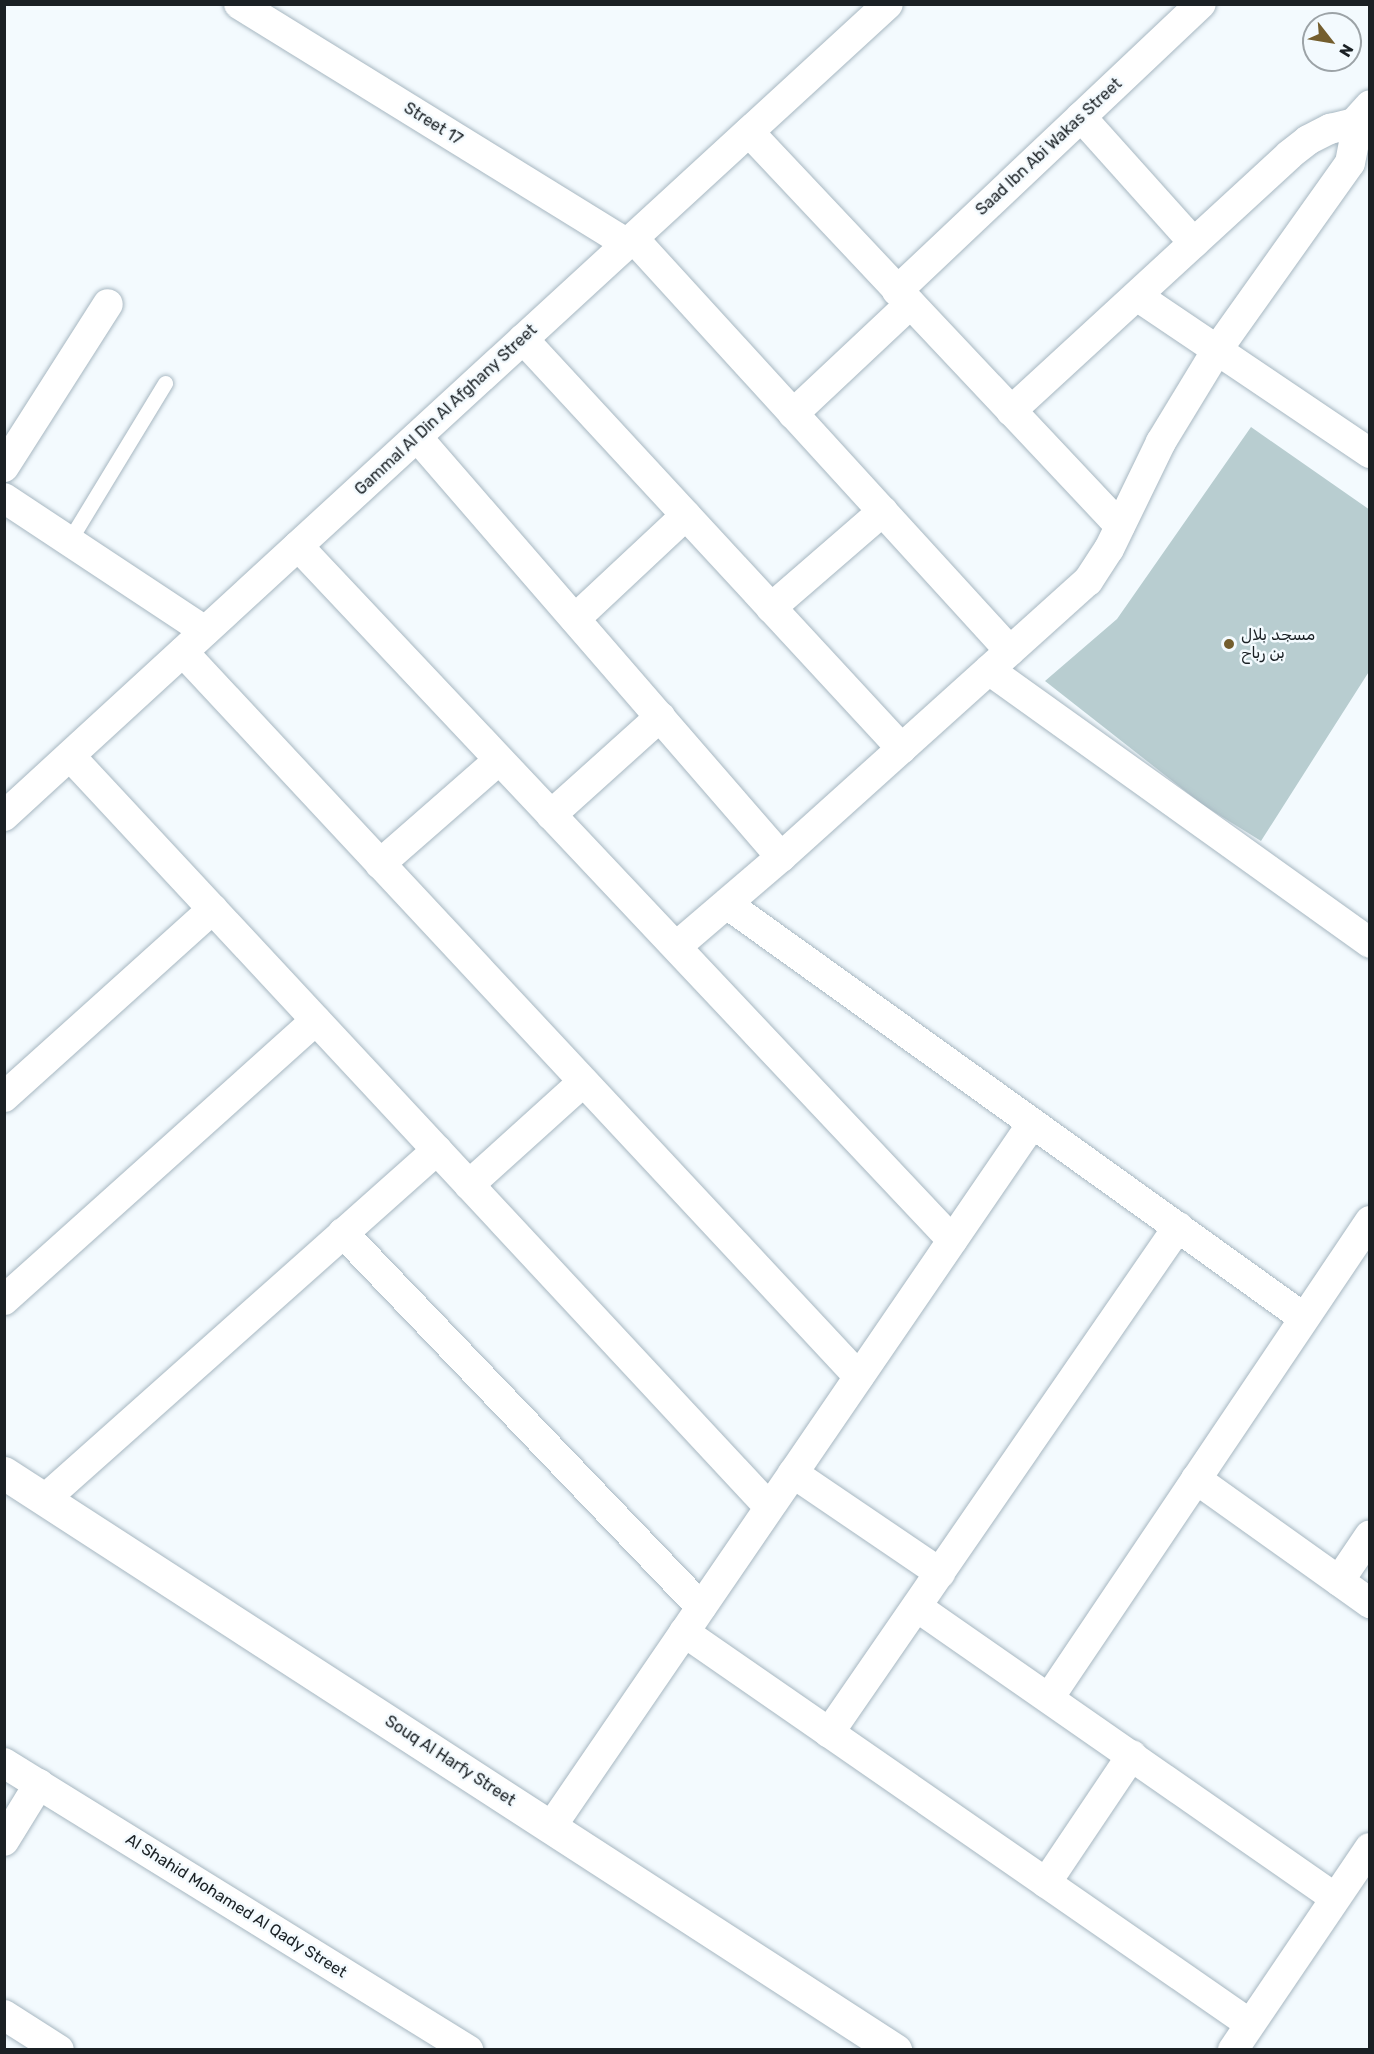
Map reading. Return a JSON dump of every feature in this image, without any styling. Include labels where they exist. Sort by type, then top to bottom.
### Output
[{"type":"street","name":"Street 17","points":[[239,4],[630,241],[883,511],[1000,660],[1370,943]]},
{"type":"street","name":"Gammal Al Din Al Afghany Street","points":[[6,811],[70,756],[888,4]]},
{"type":"street","name":"Saad Ibn Abi Wakas Street","points":[[793,414],[1081,117],[1201,4]]},
{"type":"street","points":[[1011,411],[1308,140],[1361,114]]},
{"type":"street","points":[[677,946],[781,857],[1088,581],[1109,549],[1145,469],[1217,350],[1350,163],[1361,114]]},
{"type":"street","points":[[1081,117],[1194,243]]},
{"type":"street","points":[[749,132],[1120,526]]},
{"type":"street","points":[[1137,296],[1370,453]]},
{"type":"street","points":[[4,467],[108,304]]},
{"type":"street","points":[[523,339],[902,749]]},
{"type":"street","points":[[417,437],[781,857]]},
{"type":"street","points":[[4,498],[205,631]]},
{"type":"street","points":[[771,608],[883,511]]},
{"type":"street","points":[[574,618],[686,515]]},
{"type":"street","points":[[298,546],[952,1240]]},
{"type":"street","points":[[183,652],[859,1377]]},
{"type":"street","points":[[551,814],[660,717]]},
{"type":"street","points":[[70,756],[769,1507]]},
{"type":"street","points":[[380,864],[499,760]]},
{"type":"street","points":[[728,904],[1304,1318]]},
{"type":"street","points":[[4,1097],[213,909]]},
{"type":"street","points":[[4,1300],[316,1020]]},
{"type":"street","points":[[469,1185],[583,1082]]},
{"type":"street","points":[[551,1827],[1032,1124]]},
{"type":"street","points":[[45,1499],[437,1150]]},
{"type":"street","points":[[1048,1698],[1370,1221]]},
{"type":"street","points":[[829,1733],[1178,1227]]},
{"type":"street","points":[[343,1233],[701,1607]]},
{"type":"street","name":"Souq Al Harfy Street","points":[[4,1473],[896,2049]]},
{"type":"street","points":[[793,1473],[940,1573]]},
{"type":"street","points":[[1196,1479],[1370,1603]]},
{"type":"street","points":[[1339,1581],[1370,1536]]},
{"type":"street","points":[[917,1607],[1335,1898]]},
{"type":"street","points":[[684,1632],[1250,2024]]},
{"type":"street","points":[[1046,1883],[1132,1755]]},
{"type":"street","name":"Al Shahid Mohamed Al Qady Street","points":[[4,1763],[434,2041],[468,2049]]},
{"type":"street","points":[[4,1841],[39,1784]]},
{"type":"street","points":[[1233,2049],[1370,1848]]},
{"type":"street","points":[[4,2015],[59,2049]]},
{"type":"lane","points":[[69,541],[165,383]]},
{"type":"building","name":"مسجد بلال بن رباح","points":[[1251,427],[1370,510],[1370,670],[1261,841],[1203,805],[1045,681],[1117,619]]},
{"type":"place","name":"مسجد بلال بن رباح","points":[[1229,644]]}]
